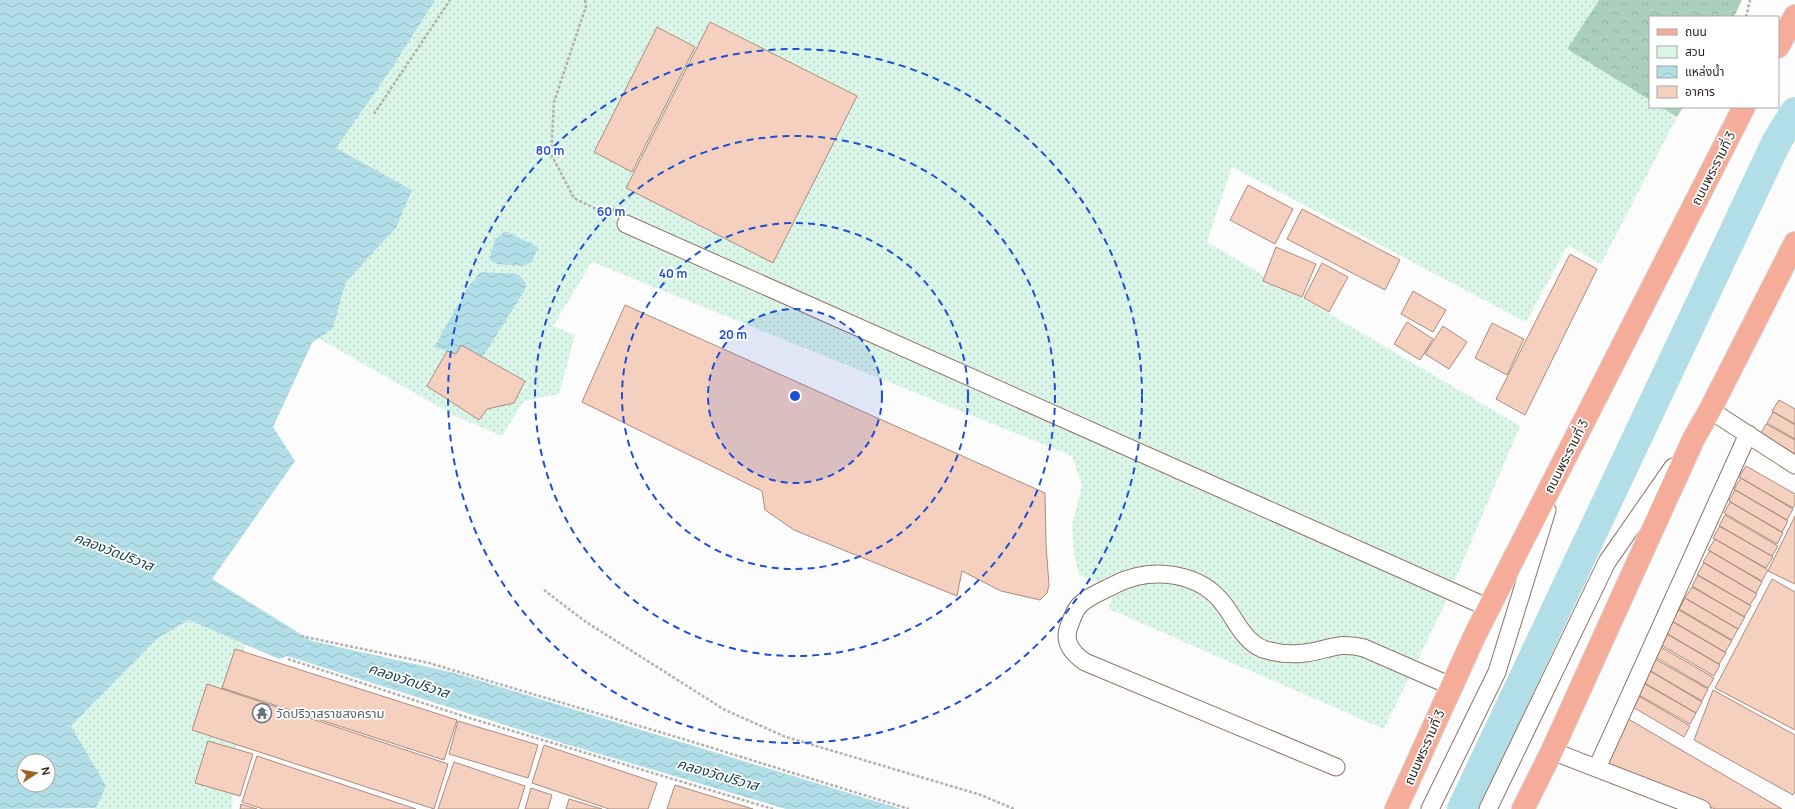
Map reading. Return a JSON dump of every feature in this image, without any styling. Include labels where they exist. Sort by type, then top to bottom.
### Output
[{"type":"main road","points":[[1779,44],[1795,16]]},
{"type":"main road","name":"ถนนพระรามที่ 3","points":[[1396,809],[1451,686],[1489,608],[1743,108]]},
{"type":"main road","points":[[1523,809],[1552,751],[1694,438],[1789,268],[1795,243]]},
{"type":"lane","points":[[626,224],[1489,608]]},
{"type":"lane","points":[[1710,410],[1795,465]]},
{"type":"lane","points":[[1597,768],[1748,434]]},
{"type":"lane","points":[[1488,809],[1607,562],[1694,438]]},
{"type":"lane","points":[[1430,809],[1497,672],[1561,466]]},
{"type":"lane","points":[[1336,766],[1085,662],[1074,654],[1070,648],[1067,633],[1069,626],[1081,604],[1116,584],[1134,577],[1166,573],[1182,576],[1212,592],[1225,606],[1245,635],[1261,648],[1287,654],[1304,653],[1341,645],[1352,645],[1364,648],[1451,686]]},
{"type":"lane","points":[[1552,751],[1702,809]]},
{"type":"path","points":[[374,114],[450,0]]},
{"type":"path","points":[[585,0],[586,6],[554,102],[551,154],[574,198],[626,224]]},
{"type":"path","points":[[1746,16],[1750,0]]},
{"type":"path","points":[[544,590],[586,622],[725,710],[786,737],[981,795],[1014,809]]},
{"type":"path","points":[[301,636],[429,663],[693,742],[909,809]]},
{"type":"path","points":[[288,659],[466,717],[773,809]]},
{"type":"green space","points":[[432,0],[1599,0],[1567,49],[1649,99],[1649,108],[1663,108],[1677,117],[1601,264],[1568,245],[1526,322],[1232,167],[1207,242],[1520,426],[1444,606],[1384,729],[1109,609],[1114,589],[1079,575],[1074,553],[1072,525],[1082,485],[1072,456],[592,262],[553,326],[575,335],[559,394],[524,401],[502,436],[457,417],[318,338],[333,328],[346,282],[396,228],[336,148]]},
{"type":"green space","points":[[1599,0],[1742,0],[1734,16],[1649,16],[1649,99],[1567,49]]},
{"type":"green space","points":[[1663,108],[1682,108],[1677,117]]},
{"type":"green space","points":[[189,620],[245,644],[232,809],[94,809],[96,808],[71,726],[158,638]]},
{"type":"water","name":"คลองวัดปริวาส","points":[[0,0],[435,0],[392,68],[336,148],[412,190],[396,228],[346,282],[333,328],[312,343],[273,427],[295,461],[212,579],[312,641],[455,673],[901,809],[786,809],[562,743],[287,656],[279,659],[189,620],[158,638],[71,726],[106,786],[96,808],[0,809]]},
{"type":"water","points":[[505,231],[538,247],[532,262],[523,266],[497,264],[489,259],[495,239]]},
{"type":"water","points":[[480,272],[518,274],[526,283],[525,290],[482,358],[461,345],[456,354],[434,347],[469,286]]},
{"type":"building","points":[[710,22],[857,96],[773,263],[626,188]]},
{"type":"building","points":[[657,27],[695,47],[632,172],[594,152]]},
{"type":"building","points":[[1248,185],[1293,209],[1275,244],[1230,220]]},
{"type":"building","points":[[1302,209],[1400,260],[1385,290],[1287,239]]},
{"type":"building","points":[[1276,247],[1316,264],[1302,297],[1263,281]]},
{"type":"building","points":[[1570,254],[1597,269],[1525,415],[1496,399]]},
{"type":"building","points":[[1322,263],[1348,277],[1329,312],[1304,298]]},
{"type":"building","points":[[1413,291],[1446,310],[1433,332],[1401,314]]},
{"type":"building","points":[[625,305],[1045,493],[1046,545],[1049,585],[1047,593],[1040,600],[1001,591],[962,571],[957,596],[794,530],[765,510],[762,491],[582,402]]},
{"type":"building","points":[[1407,322],[1433,339],[1420,360],[1394,344]]},
{"type":"building","points":[[1492,323],[1524,339],[1507,375],[1475,358]]},
{"type":"building","points":[[1443,326],[1467,342],[1449,369],[1425,354]]},
{"type":"building","points":[[461,345],[525,381],[514,403],[487,409],[479,420],[427,386],[447,351],[456,354]]},
{"type":"building","points":[[1779,400],[1795,409],[1795,424],[1772,411]]},
{"type":"building","points":[[1773,412],[1795,425],[1795,439],[1767,423]]},
{"type":"building","points":[[1766,424],[1795,440],[1795,455],[1760,435]]},
{"type":"building","points":[[1746,466],[1795,494],[1795,504],[1793,508],[1739,477]]},
{"type":"building","points":[[1741,478],[1793,509],[1787,520],[1734,489]]},
{"type":"building","points":[[1735,490],[1788,521],[1782,532],[1729,501]]},
{"type":"building","points":[[1730,502],[1783,533],[1777,544],[1724,513]]},
{"type":"building","points":[[1725,515],[1778,546],[1772,556],[1719,526]]},
{"type":"building","points":[[1795,516],[1795,584],[1768,571]]},
{"type":"building","points":[[1720,526],[1773,557],[1766,568],[1713,538]]},
{"type":"building","points":[[1715,539],[1768,570],[1762,581],[1708,550]]},
{"type":"building","points":[[1710,551],[1762,582],[1756,593],[1703,562]]},
{"type":"building","points":[[1704,563],[1757,594],[1750,605],[1697,575]]},
{"type":"building","points":[[1698,575],[1751,606],[1744,617],[1692,586]]},
{"type":"building","points":[[1772,579],[1795,592],[1795,730],[1715,688]]},
{"type":"building","points":[[1692,587],[1745,617],[1738,629],[1685,598]]},
{"type":"building","points":[[1685,598],[1738,629],[1732,640],[1679,609]]},
{"type":"building","points":[[1679,610],[1732,641],[1725,652],[1672,621]]},
{"type":"building","points":[[1673,622],[1726,653],[1719,664],[1666,633]]},
{"type":"building","points":[[1667,634],[1720,665],[1714,676],[1661,645]]},
{"type":"building","points":[[1661,647],[1714,678],[1708,688],[1655,657]]},
{"type":"building","points":[[235,649],[457,720],[444,760],[222,688]]},
{"type":"building","points":[[1655,659],[1708,689],[1702,701],[1649,670]]},
{"type":"building","points":[[1650,671],[1702,702],[1696,713],[1643,682]]},
{"type":"building","points":[[1643,683],[1696,713],[1690,724],[1637,694]]},
{"type":"building","points":[[207,684],[448,764],[434,809],[192,730]]},
{"type":"building","points":[[1713,690],[1795,735],[1795,792],[1793,795],[1694,740]]},
{"type":"building","points":[[1637,695],[1690,726],[1684,737],[1631,706]]},
{"type":"building","points":[[1625,717],[1782,809],[1715,809],[1604,761]]},
{"type":"building","points":[[458,721],[538,745],[528,778],[449,754]]},
{"type":"building","points":[[208,741],[253,754],[240,796],[195,783]]},
{"type":"building","points":[[544,745],[657,783],[648,809],[609,809],[532,783]]},
{"type":"building","points":[[257,756],[416,809],[263,809],[242,802]]},
{"type":"building","points":[[454,762],[525,786],[518,809],[438,809]]},
{"type":"building","points":[[675,785],[753,809],[667,809]]},
{"type":"building","points":[[531,788],[552,795],[548,809],[525,809]]},
{"type":"building","points":[[569,799],[602,809],[566,809]]},
{"type":"building","points":[[241,804],[257,809],[240,809]]},
{"type":"waterway","points":[[1462,809],[1777,141],[1795,112]]},
{"type":"place","name":"วัดปริวาสราชสงคราม","points":[[262,713]]}]
